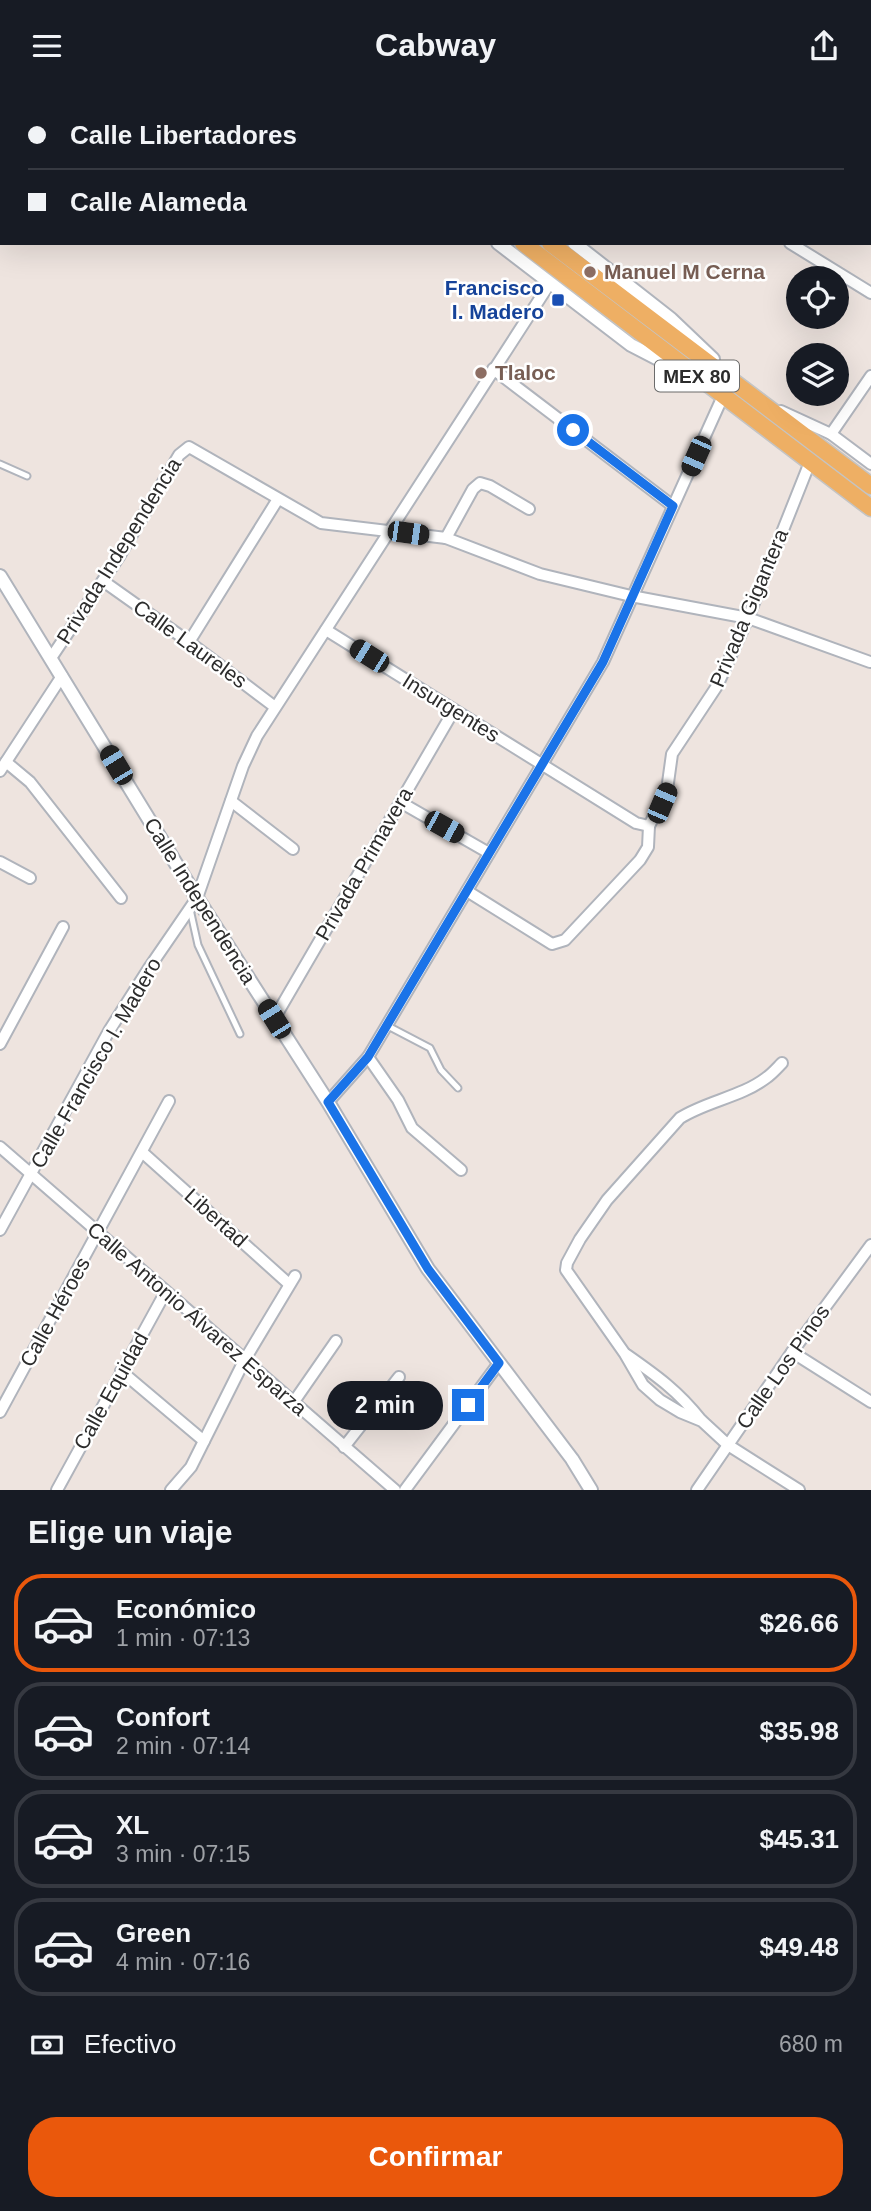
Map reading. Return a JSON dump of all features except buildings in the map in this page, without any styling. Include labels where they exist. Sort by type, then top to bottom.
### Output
[{"type":"main road","name":"MEX 80","points":[[526,245],[871,508]]},
{"type":"main road","name":"MEX 80","points":[[553,245],[871,486]]},
{"type":"street","points":[[328,1102],[368,1057],[603,662],[673,506],[717,391],[631,345],[501,245]]},
{"type":"street","points":[[577,245],[671,319],[754,397],[831,433],[871,464]]},
{"type":"street","points":[[793,245],[871,293]]},
{"type":"street","name":"Calle Francisco I. Madero","points":[[0,1230],[109,1031],[194,904],[243,766],[257,736],[550,283]]},
{"type":"street","points":[[493,369],[673,506]]},
{"type":"street","points":[[831,433],[871,376]]},
{"type":"street","name":"Privada Independencia","points":[[51,659],[103,582],[179,456],[189,447],[278,499]]},
{"type":"street","name":"Privada Gigantera","points":[[467,891],[552,944],[565,940],[639,860],[648,847],[649,826],[656,817],[667,790],[670,762],[676,746],[718,687],[810,462]]},
{"type":"street","points":[[446,538],[480,483],[529,509]]},
{"type":"street","points":[[189,642],[278,499],[321,523],[446,538],[540,574],[631,596],[748,618],[870,662]]},
{"type":"street","name":"Calle Independencia","points":[[0,576],[62,676],[194,904],[328,1102],[428,1269],[572,1459],[591,1490]]},
{"type":"street","name":"Calle Laureles","points":[[103,582],[275,707]]},
{"type":"street","name":"Insurgentes","points":[[326,629],[636,823],[649,826]]},
{"type":"street","points":[[62,676],[3,766],[30,782],[121,898]]},
{"type":"street","name":"Privada Primavera","points":[[274,1019],[454,710]]},
{"type":"street","points":[[232,801],[293,849]]},
{"type":"street","points":[[400,802],[489,853]]},
{"type":"street","points":[[0,862],[30,878]]},
{"type":"street","points":[[0,1044],[4,1028],[63,927]]},
{"type":"street","points":[[368,1057],[398,1100],[412,1128],[461,1170]]},
{"type":"street","points":[[702,1421],[680,1412],[643,1385],[625,1354],[569,1278],[566,1270],[573,1251],[607,1200],[680,1118],[694,1109],[750,1088],[767,1078],[782,1062]]},
{"type":"street","name":"Calle Héroes","points":[[0,1412],[169,1101]]},
{"type":"street","name":"Calle Antonio Álvarez Esparza","points":[[0,1147],[395,1490]]},
{"type":"street","name":"Libertad","points":[[142,1151],[292,1280],[244,1361]]},
{"type":"street","name":"Calle Los Pinos","points":[[696,1490],[792,1352],[870,1248]]},
{"type":"street","name":"Calle Equidad","points":[[57,1490],[165,1293]]},
{"type":"street","points":[[293,1403],[335,1342]]},
{"type":"street","points":[[792,1352],[871,1402]]},
{"type":"street","points":[[625,1354],[667,1382],[728,1445],[799,1490]]},
{"type":"street","points":[[171,1490],[191,1467],[244,1361]]},
{"type":"street","points":[[405,1490],[499,1363]]},
{"type":"street","points":[[121,1371],[204,1441]]},
{"type":"street","points":[[344,1447],[399,1377]]},
{"type":"lane","points":[[0,464],[27,476]]},
{"type":"lane","points":[[194,904],[198,945],[240,1034]]},
{"type":"lane","points":[[386,1025],[430,1048],[441,1070],[458,1088]]},
{"type":"place","name":"Manuel M Cerna","points":[[590,272]]},
{"type":"place","name":"Francisco I. Madero","points":[[558,300]]},
{"type":"place","name":"Tlaloc","points":[[481,373]]},
{"type":"route","points":[[468,1405],[499,1363],[428,1269],[328,1102],[368,1057],[603,662],[673,506],[573,430]]}]
